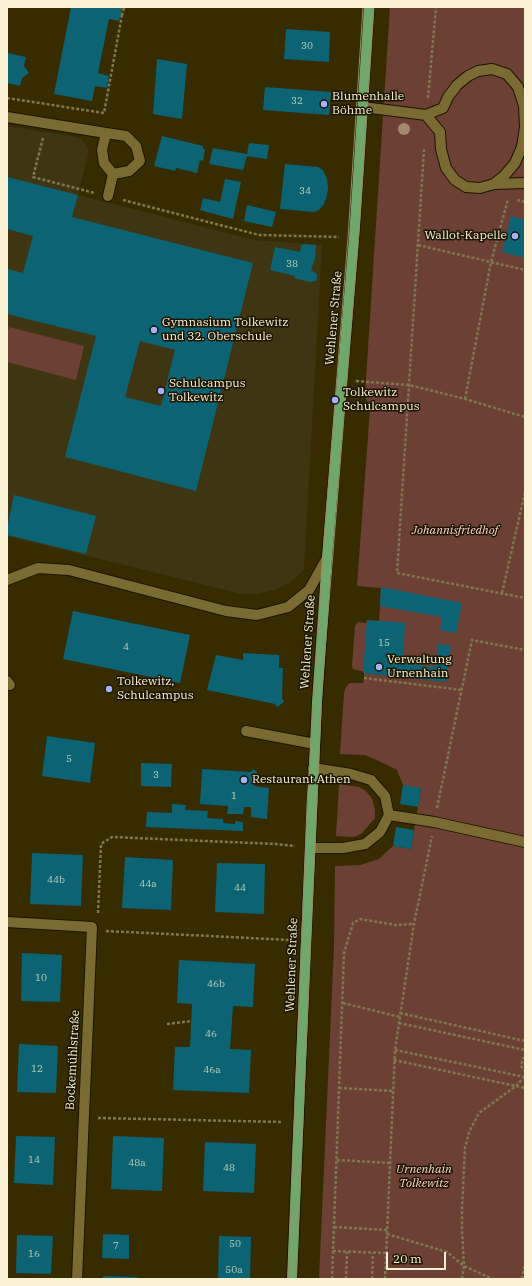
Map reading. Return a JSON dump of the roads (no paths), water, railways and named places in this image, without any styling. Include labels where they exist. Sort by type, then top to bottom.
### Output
[{"type":"main road","name":"Wehlener Straße","points":[[292,1279],[313,768],[327,558],[354,238],[369,7]]},
{"type":"street","points":[[363,107],[426,115],[443,108],[448,97],[457,85],[468,76],[478,71],[492,69],[507,74],[521,89],[524,106],[525,127],[522,147],[515,163],[504,176],[494,184]]},
{"type":"street","points":[[426,115],[440,132],[441,149],[446,168],[455,180],[466,187],[480,188],[494,184],[525,183]]},
{"type":"street","points":[[7,117],[126,136],[136,146],[140,161],[129,171],[113,174]]},
{"type":"street","points":[[106,133],[102,150],[104,163],[113,174]]},
{"type":"street","points":[[108,196],[113,174]]},
{"type":"street","points":[[7,580],[38,568],[69,570],[226,611],[258,615],[288,607],[309,590],[327,558]]},
{"type":"street","points":[[246,731],[315,744]]},
{"type":"street","points":[[310,848],[343,848],[365,844],[380,832],[389,815],[385,796],[371,780],[351,774],[313,768]]},
{"type":"street","points":[[389,815],[434,822],[525,842]]},
{"type":"street","name":"Bockemühlstraße","points":[[7,922],[92,927],[77,1279]]},
{"type":"tram line","points":[[288,1279],[307,805],[324,539],[348,238],[363,7]]},
{"type":"tram line","points":[[296,1279],[322,688],[360,220],[374,7]]},
{"type":"place","name":"Blumenhalle Böhme","points":[[324,104]]},
{"type":"place","name":"Wallot-Kapelle","points":[[515,236]]},
{"type":"place","name":"Gymnasium Tolkewitz und 32. Oberschule","points":[[154,330]]},
{"type":"place","name":"Schulcampus Tolkewitz","points":[[161,391]]},
{"type":"place","name":"Tolkewitz Schulcampus","points":[[335,400]]},
{"type":"place","name":"Verwaltung Urnenhain","points":[[379,667]]},
{"type":"place","name":"Tolkewitz, Schulcampus","points":[[109,689]]},
{"type":"place","name":"Restaurant Athen","points":[[244,780]]},
{"type":"park label","name":"Johannisfriedhof","points":[[455,531]]},
{"type":"park label","name":"Urnenhain Tolkewitz","points":[[424,1177]]}]
